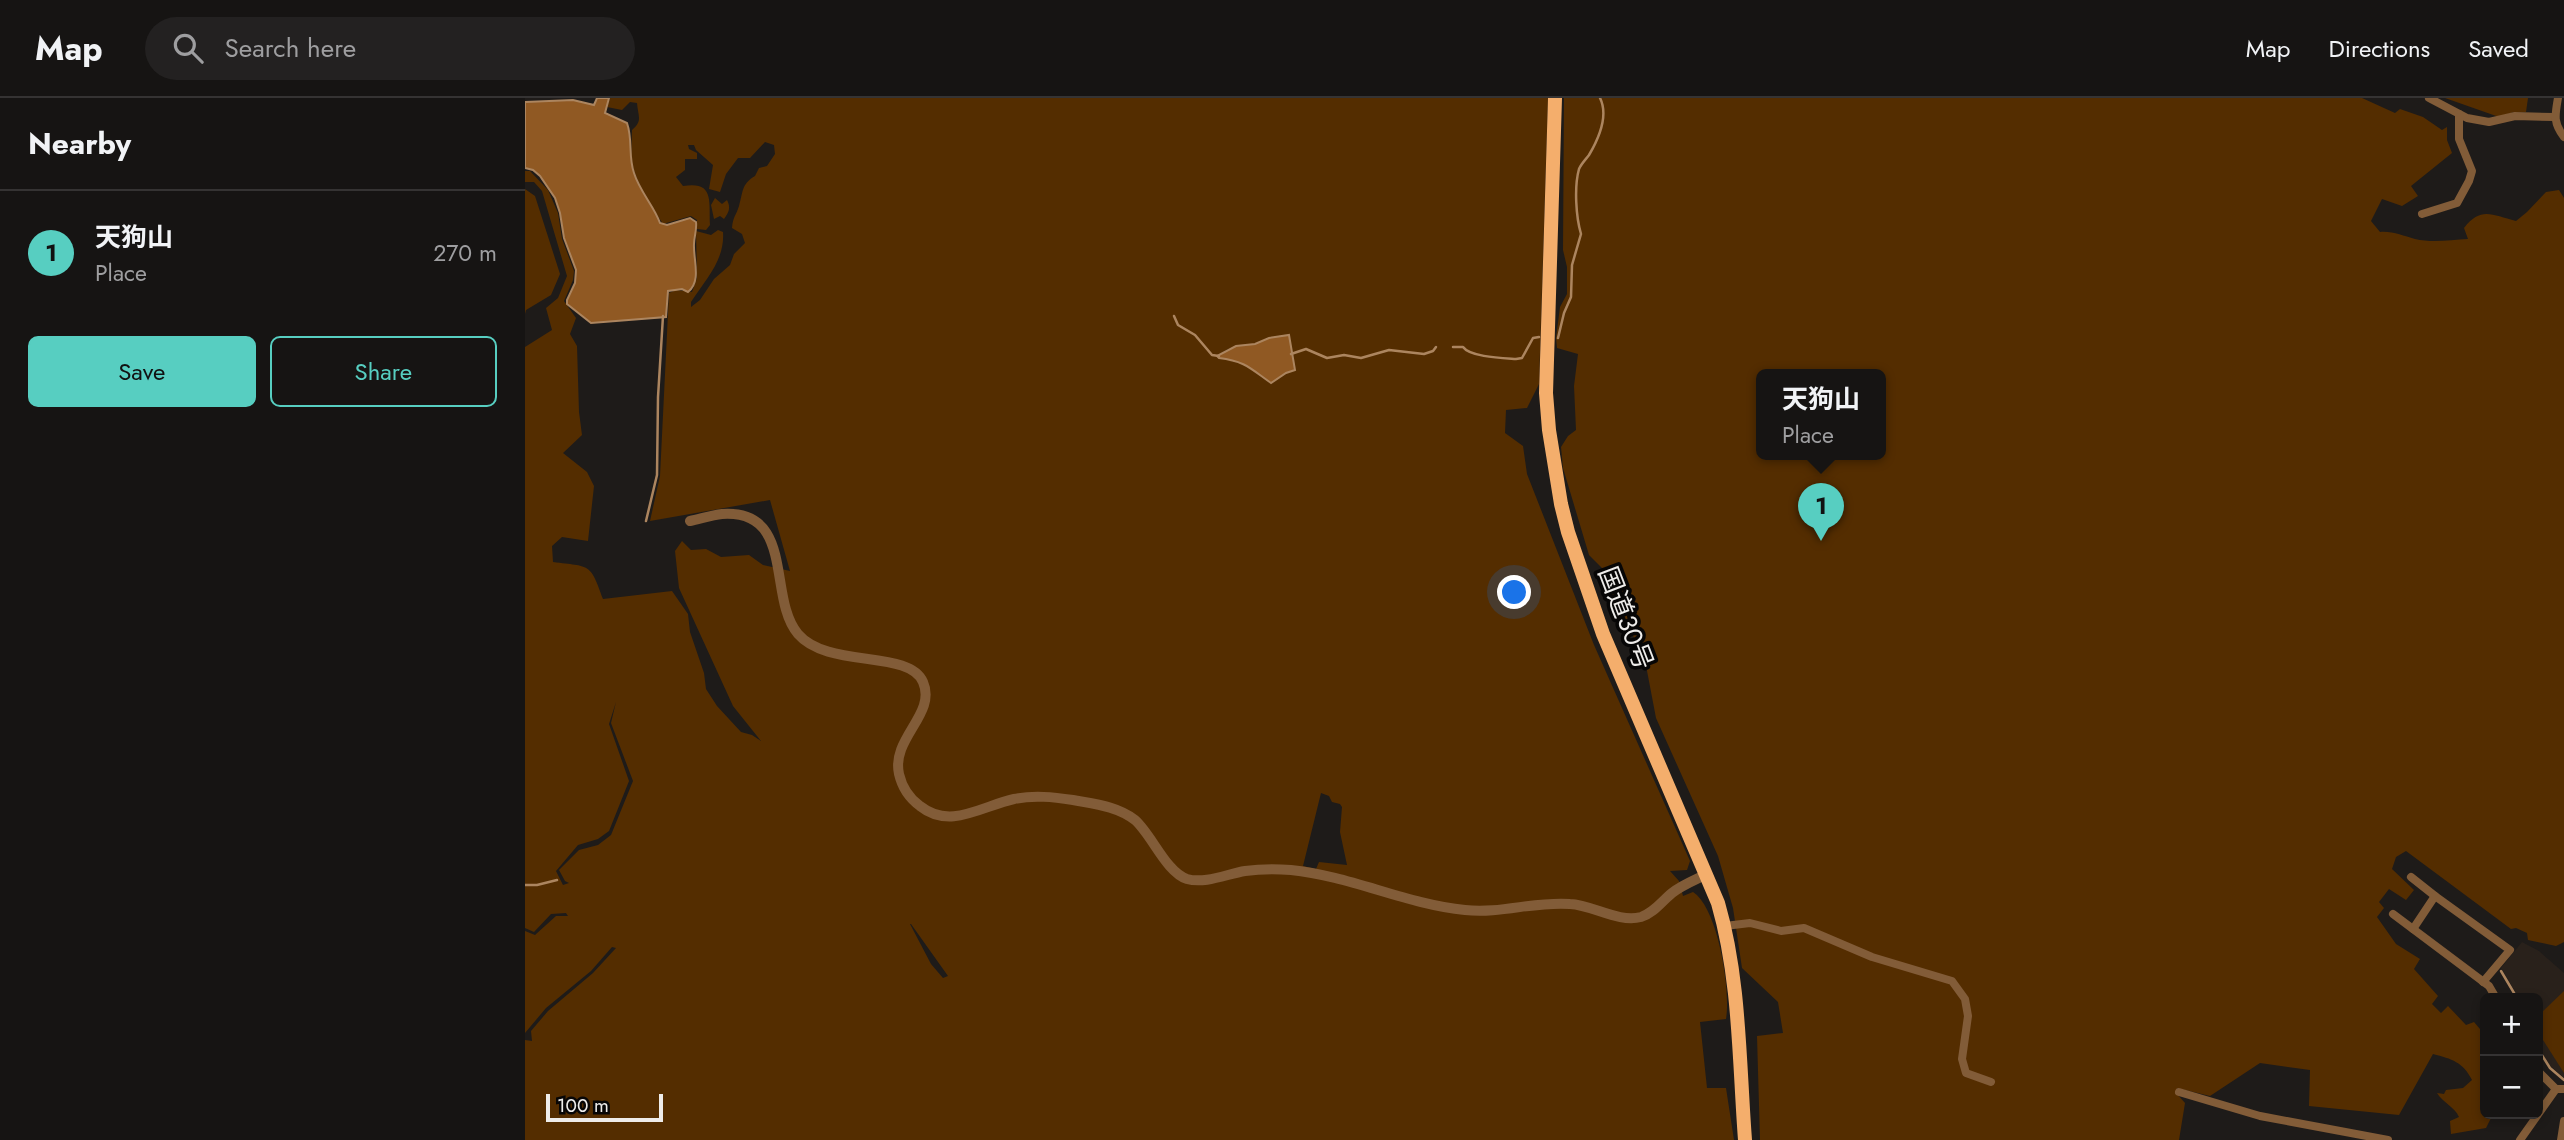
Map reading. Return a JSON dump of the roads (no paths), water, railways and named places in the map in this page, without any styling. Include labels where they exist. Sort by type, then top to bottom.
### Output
[{"type":"highway","name":"国道30号","points":[[1555,98],[1545,344],[1547,405],[1556,479],[1568,531],[1592,604],[1707,874],[1725,926],[1733,975],[1745,1140]]},
{"type":"street","points":[[2429,98],[2467,118],[2489,122],[2515,116],[2554,117]]},
{"type":"street","points":[[2559,98],[2554,117],[2556,127],[2564,137]]},
{"type":"street","points":[[2422,214],[2457,203],[2469,181],[2472,171],[2458,130],[2459,114]]},
{"type":"street","points":[[690,521],[733,514],[755,522],[770,538],[778,561],[787,616],[800,637],[823,652],[904,665],[920,676],[926,692],[926,701],[904,740],[898,768],[905,790],[911,798],[937,816],[962,816],[1011,800],[1036,797],[1104,805],[1136,821],[1174,870],[1186,878],[1203,879],[1261,869],[1296,871],[1464,910],[1493,911],[1570,904],[1621,917],[1639,918],[1654,910],[1681,887],[1707,874]]},
{"type":"street","points":[[2411,877],[2510,950],[2483,982]]},
{"type":"street","points":[[2413,929],[2435,896]]},
{"type":"street","points":[[2393,914],[2489,986],[2493,993]]},
{"type":"street","points":[[1725,926],[1750,923],[1781,931],[1804,928],[1872,957],[1952,981],[1965,999],[1968,1016],[1962,1059],[1966,1073],[1991,1082]]},
{"type":"street","points":[[2520,1140],[2560,1089],[2543,1075]]},
{"type":"street","points":[[2179,1092],[2260,1116],[2388,1140]]},
{"type":"street","points":[[2561,1140],[2564,1121]]},
{"type":"waterway","points":[[1558,338],[1571,297],[1572,265],[1581,234],[1576,202],[1577,176],[1602,127],[1603,105],[1600,98]]},
{"type":"waterway","points":[[646,521],[657,475],[663,316]]},
{"type":"waterway","points":[[1174,316],[1178,325],[1195,335],[1212,355],[1219,356]]},
{"type":"waterway","points":[[1453,347],[1463,347],[1479,355],[1516,359],[1522,358],[1533,338],[1539,337]]},
{"type":"waterway","points":[[1291,354],[1306,349],[1327,358],[1344,355],[1361,358],[1389,350],[1424,354],[1436,347]]},
{"type":"waterway","points":[[525,885],[557,880]]},
{"type":"waterway","points":[[2501,971],[2514,993]]},
{"type":"waterway","points":[[2542,1056],[2550,1068],[2564,1080]]},
{"type":"place","name":"天狗山","points":[[1821,541]]}]
